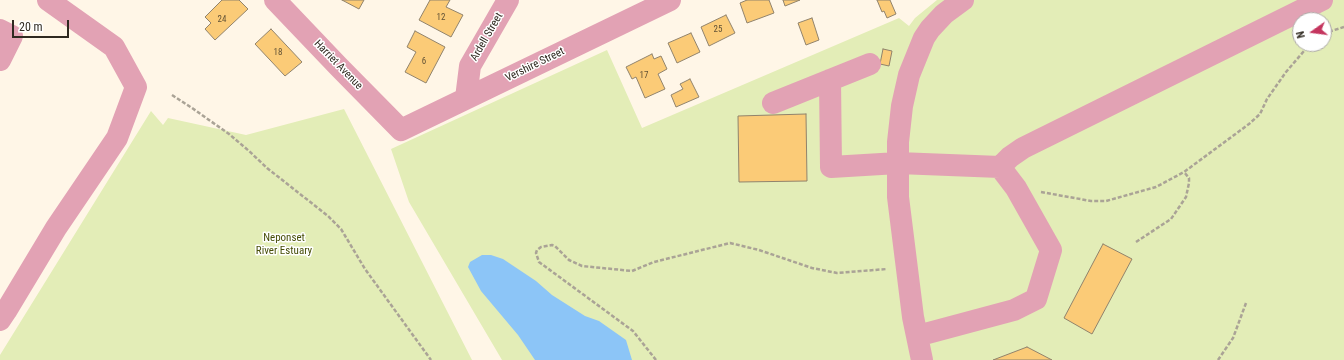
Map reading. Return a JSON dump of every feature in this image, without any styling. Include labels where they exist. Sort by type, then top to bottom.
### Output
[{"type":"street","points":[[0,320],[56,228],[117,138],[136,87],[114,47],[48,0]]},
{"type":"street","name":"Ardell Street","points":[[466,98],[470,66],[508,0]]},
{"type":"street","name":"Vershire Street","points":[[401,130],[670,0]]},
{"type":"street","points":[[922,360],[906,267],[898,197],[898,163],[902,106],[913,62],[924,38],[944,14],[963,0]]},
{"type":"street","points":[[830,80],[831,167],[898,163],[1000,167],[1010,157],[1023,148],[1322,0]]},
{"type":"street","name":"Harriet Avenue","points":[[281,2],[401,130]]},
{"type":"street","points":[[0,30],[12,36],[0,60]]},
{"type":"street","points":[[773,104],[870,64]]},
{"type":"street","points":[[917,336],[1014,310],[1036,299],[1051,250],[1016,188],[1000,167]]},
{"type":"path","points":[[1332,30],[1344,26]]},
{"type":"path","points":[[1039,192],[1091,201],[1106,201],[1156,187],[1184,172],[1250,124],[1260,114],[1267,100],[1286,72],[1303,52]]},
{"type":"path","points":[[172,96],[229,134],[267,168],[328,216],[341,229],[365,269],[431,360]]},
{"type":"path","points":[[1136,242],[1171,219],[1186,197],[1189,178],[1184,172]]},
{"type":"path","points":[[656,360],[633,331],[539,262],[536,253],[537,250],[540,247],[552,245],[556,246],[570,260],[582,266],[632,271],[654,262],[730,243],[759,250],[812,268],[837,273],[906,267]]},
{"type":"path","points":[[1218,360],[1233,338],[1246,303]]},
{"type":"green space","points":[[937,0],[1344,0],[1344,360],[502,360],[409,202],[391,149],[607,50],[642,128],[899,18],[909,26],[915,18]]},
{"type":"green space","name":"Neponset River Estuary","points":[[344,109],[472,360],[0,360],[0,355],[151,111],[163,125],[168,118],[246,135]]},
{"type":"water","points":[[482,255],[491,255],[503,259],[536,281],[552,295],[585,316],[599,321],[626,340],[632,360],[535,360],[518,335],[481,291],[468,267],[470,262]]},
{"type":"building","points":[[222,0],[239,0],[248,9],[215,40],[205,29],[211,23],[205,17]]},
{"type":"building","points":[[342,0],[364,0],[359,9]]},
{"type":"building","points":[[430,0],[450,0],[446,7],[463,15],[451,37],[419,20]]},
{"type":"building","points":[[747,0],[769,0],[774,13],[747,23],[740,3]]},
{"type":"building","points":[[783,0],[800,0],[785,6]]},
{"type":"building","points":[[877,0],[890,0],[896,14],[887,18],[884,11],[882,12]]},
{"type":"building","points":[[726,15],[735,33],[709,46],[701,27]]},
{"type":"building","points":[[812,18],[819,40],[806,45],[798,23]]},
{"type":"building","points":[[271,29],[302,62],[285,76],[255,44]]},
{"type":"building","points":[[415,31],[445,47],[426,83],[405,72],[416,52],[407,47]]},
{"type":"building","points":[[691,33],[700,52],[677,63],[668,43]]},
{"type":"building","points":[[883,49],[892,51],[889,66],[880,64]]},
{"type":"building","points":[[652,54],[654,59],[661,56],[667,69],[658,74],[665,89],[645,98],[636,77],[632,79],[626,67]]},
{"type":"building","points":[[690,79],[699,97],[676,107],[671,95],[683,89],[680,84]]},
{"type":"building","points":[[806,114],[807,181],[739,182],[738,116]]},
{"type":"building","points":[[1103,244],[1132,259],[1092,334],[1064,318]]},
{"type":"building","points":[[1027,347],[1052,360],[993,360]]}]
